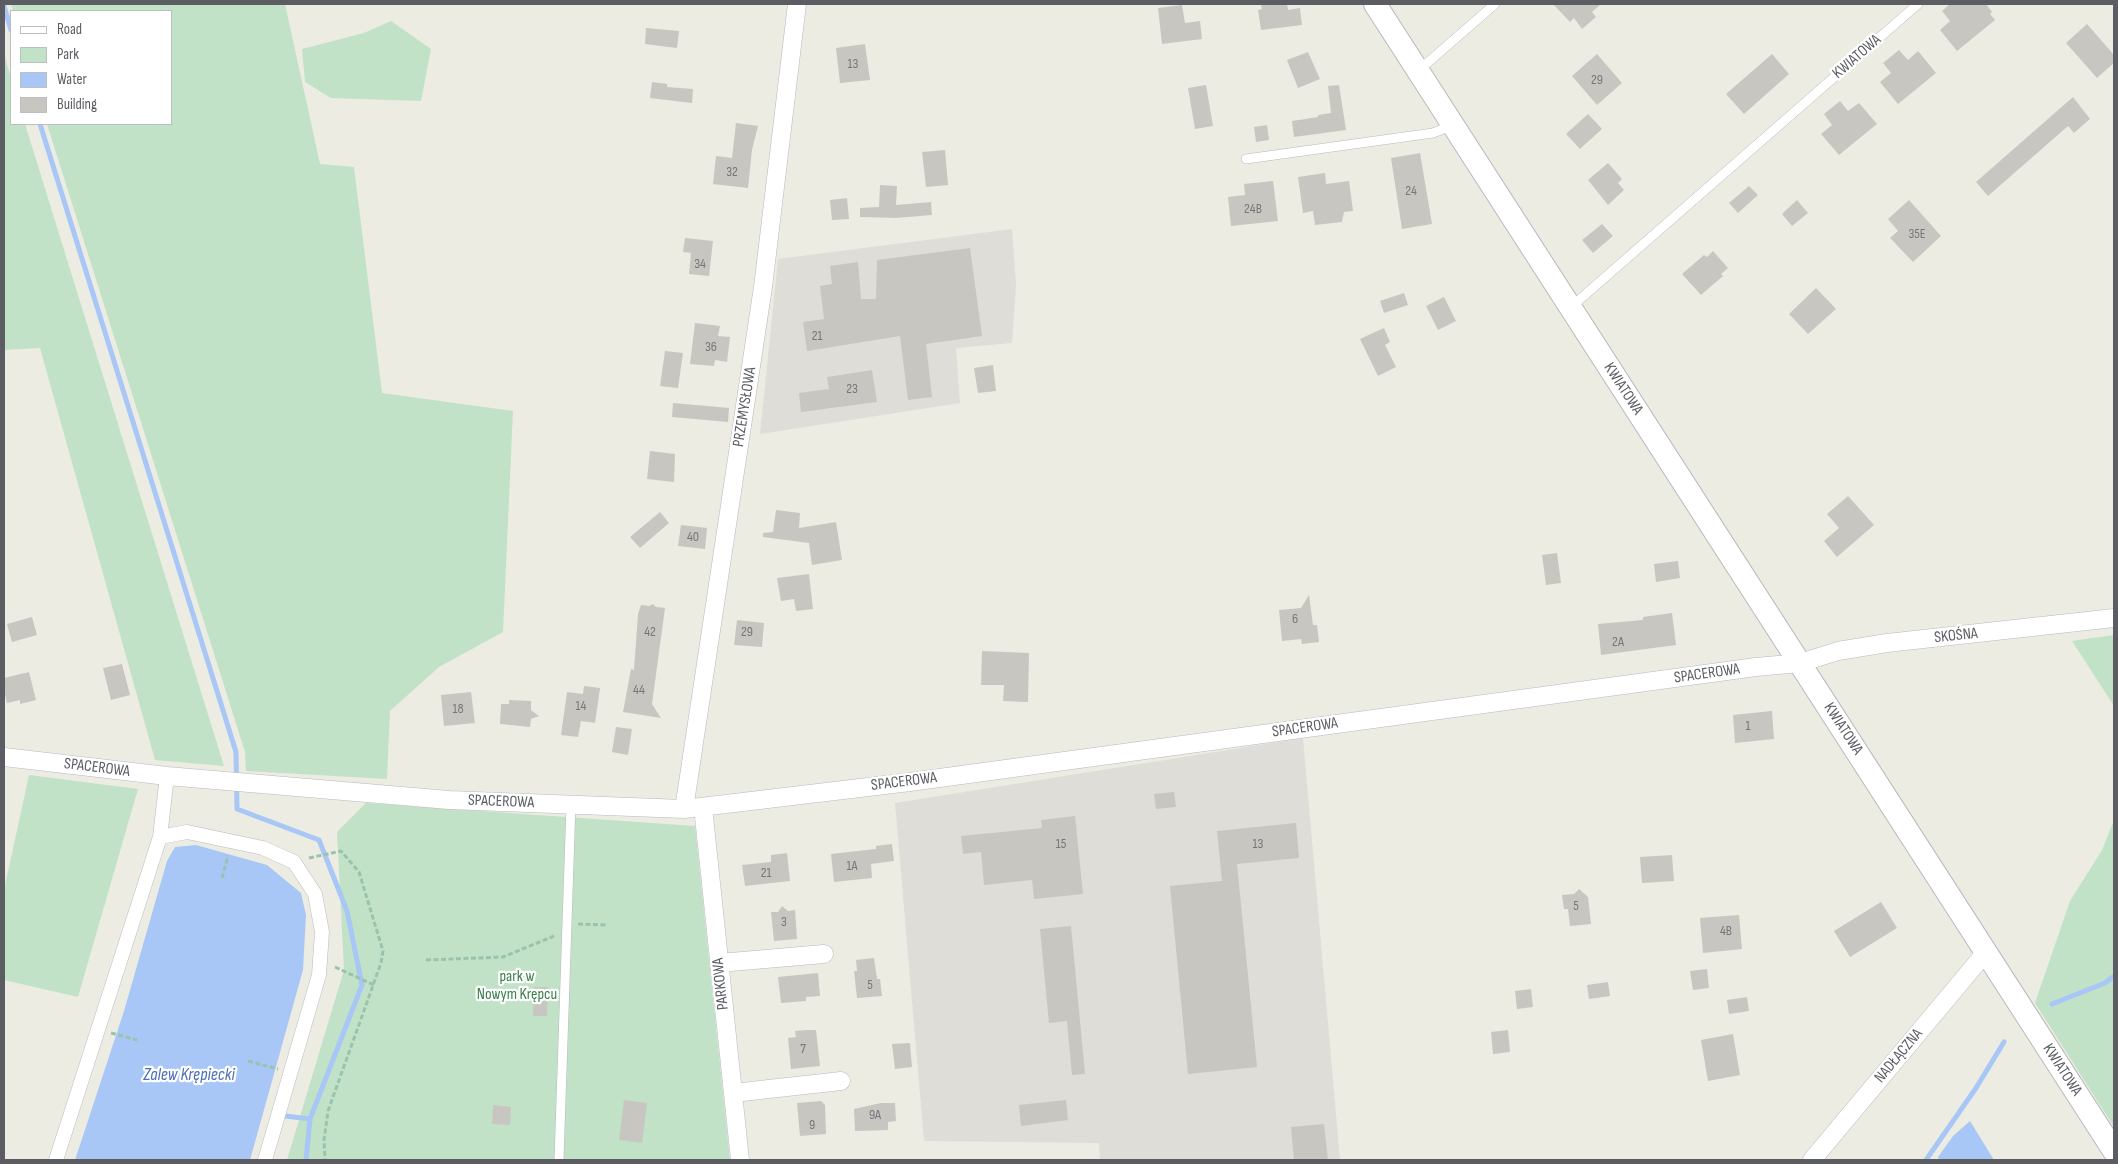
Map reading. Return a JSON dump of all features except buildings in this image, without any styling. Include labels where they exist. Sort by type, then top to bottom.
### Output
[{"type":"street","name":"PRZEMYSŁOWA","points":[[684,809],[763,287],[797,4]]},
{"type":"street","name":"KWIATOWA","points":[[1375,4],[2114,1151]]},
{"type":"street","name":"SKOŚNA","points":[[1800,663],[1838,651],[1887,643],[2114,618]]},
{"type":"street","name":"SPACEROWA","points":[[4,757],[167,776],[449,800],[684,809],[920,780],[1756,667],[1800,663]]},
{"type":"street","points":[[56,1160],[160,837],[167,776]]},
{"type":"street","name":"PARKOWA","points":[[702,807],[740,1160]]},
{"type":"street","points":[[160,837],[187,832],[263,848],[294,862],[315,894],[322,932],[319,975],[265,1160]]},
{"type":"street","name":"NADŁĄCZNA","points":[[1812,1160],[1986,952]]},
{"type":"street","points":[[719,963],[824,954]]},
{"type":"street","points":[[733,1093],[841,1081]]},
{"type":"lane","points":[[1418,71],[1495,4]]},
{"type":"lane","name":"KWIATOWA","points":[[1571,308],[1918,4]]},
{"type":"lane","points":[[1246,159],[1433,133],[1453,125]]},
{"type":"lane","points":[[559,1160],[571,804]]},
{"type":"path","points":[[222,878],[233,841]]},
{"type":"path","points":[[315,856],[341,850],[359,872],[383,951],[381,963],[328,1111],[324,1140],[325,1160]]},
{"type":"path","points":[[426,960],[504,957],[567,927],[606,925]]},
{"type":"path","points":[[348,972],[372,984]]},
{"type":"path","points":[[98,1029],[137,1040]]},
{"type":"path","points":[[248,1061],[291,1072]]},
{"type":"shaded area","points":[[1012,229],[1016,285],[1012,343],[956,348],[960,403],[760,434],[778,259]]},
{"type":"shaded area","points":[[1303,738],[1340,1160],[1100,1160],[1099,1143],[924,1141],[895,803]]},
{"type":"green space","points":[[11,4],[285,4],[320,164],[354,167],[382,393],[513,411],[503,632],[439,667],[390,711],[387,779],[246,771],[245,752],[47,125],[172,125],[172,10],[13,10]]},
{"type":"green space","points":[[391,21],[431,49],[421,101],[331,98],[305,82],[302,49],[364,33]]},
{"type":"green space","points":[[4,54],[10,75],[10,125],[25,125],[224,766],[155,760],[40,348],[4,350]]},
{"type":"green space","points":[[2114,635],[2114,706],[2072,641]]},
{"type":"green space","points":[[29,775],[138,789],[78,997],[4,980],[4,890]]},
{"type":"green space","name":"park w Nowym Krępcu","points":[[366,803],[695,826],[730,1160],[287,1160],[344,970],[337,832]]},
{"type":"green space","points":[[2114,820],[2114,1127],[2035,1003],[2070,901],[2102,850]]},
{"type":"water","name":"Zalew Krępiecki","points":[[196,845],[267,865],[301,893],[306,915],[303,970],[250,1160],[75,1160],[124,1011],[167,861],[175,847]]},
{"type":"water","points":[[1970,1121],[1994,1160],[1939,1160],[1938,1157],[1953,1136]]},
{"type":"waterway","points":[[4,6],[10,27]]},
{"type":"waterway","points":[[40,125],[236,752],[237,809],[319,840],[347,911],[362,985],[310,1119],[306,1160]]},
{"type":"waterway","points":[[2052,1004],[2105,983],[2114,976]]},
{"type":"waterway","points":[[1926,1160],[1976,1088],[2004,1042]]},
{"type":"waterway","points":[[285,1116],[310,1119]]}]
